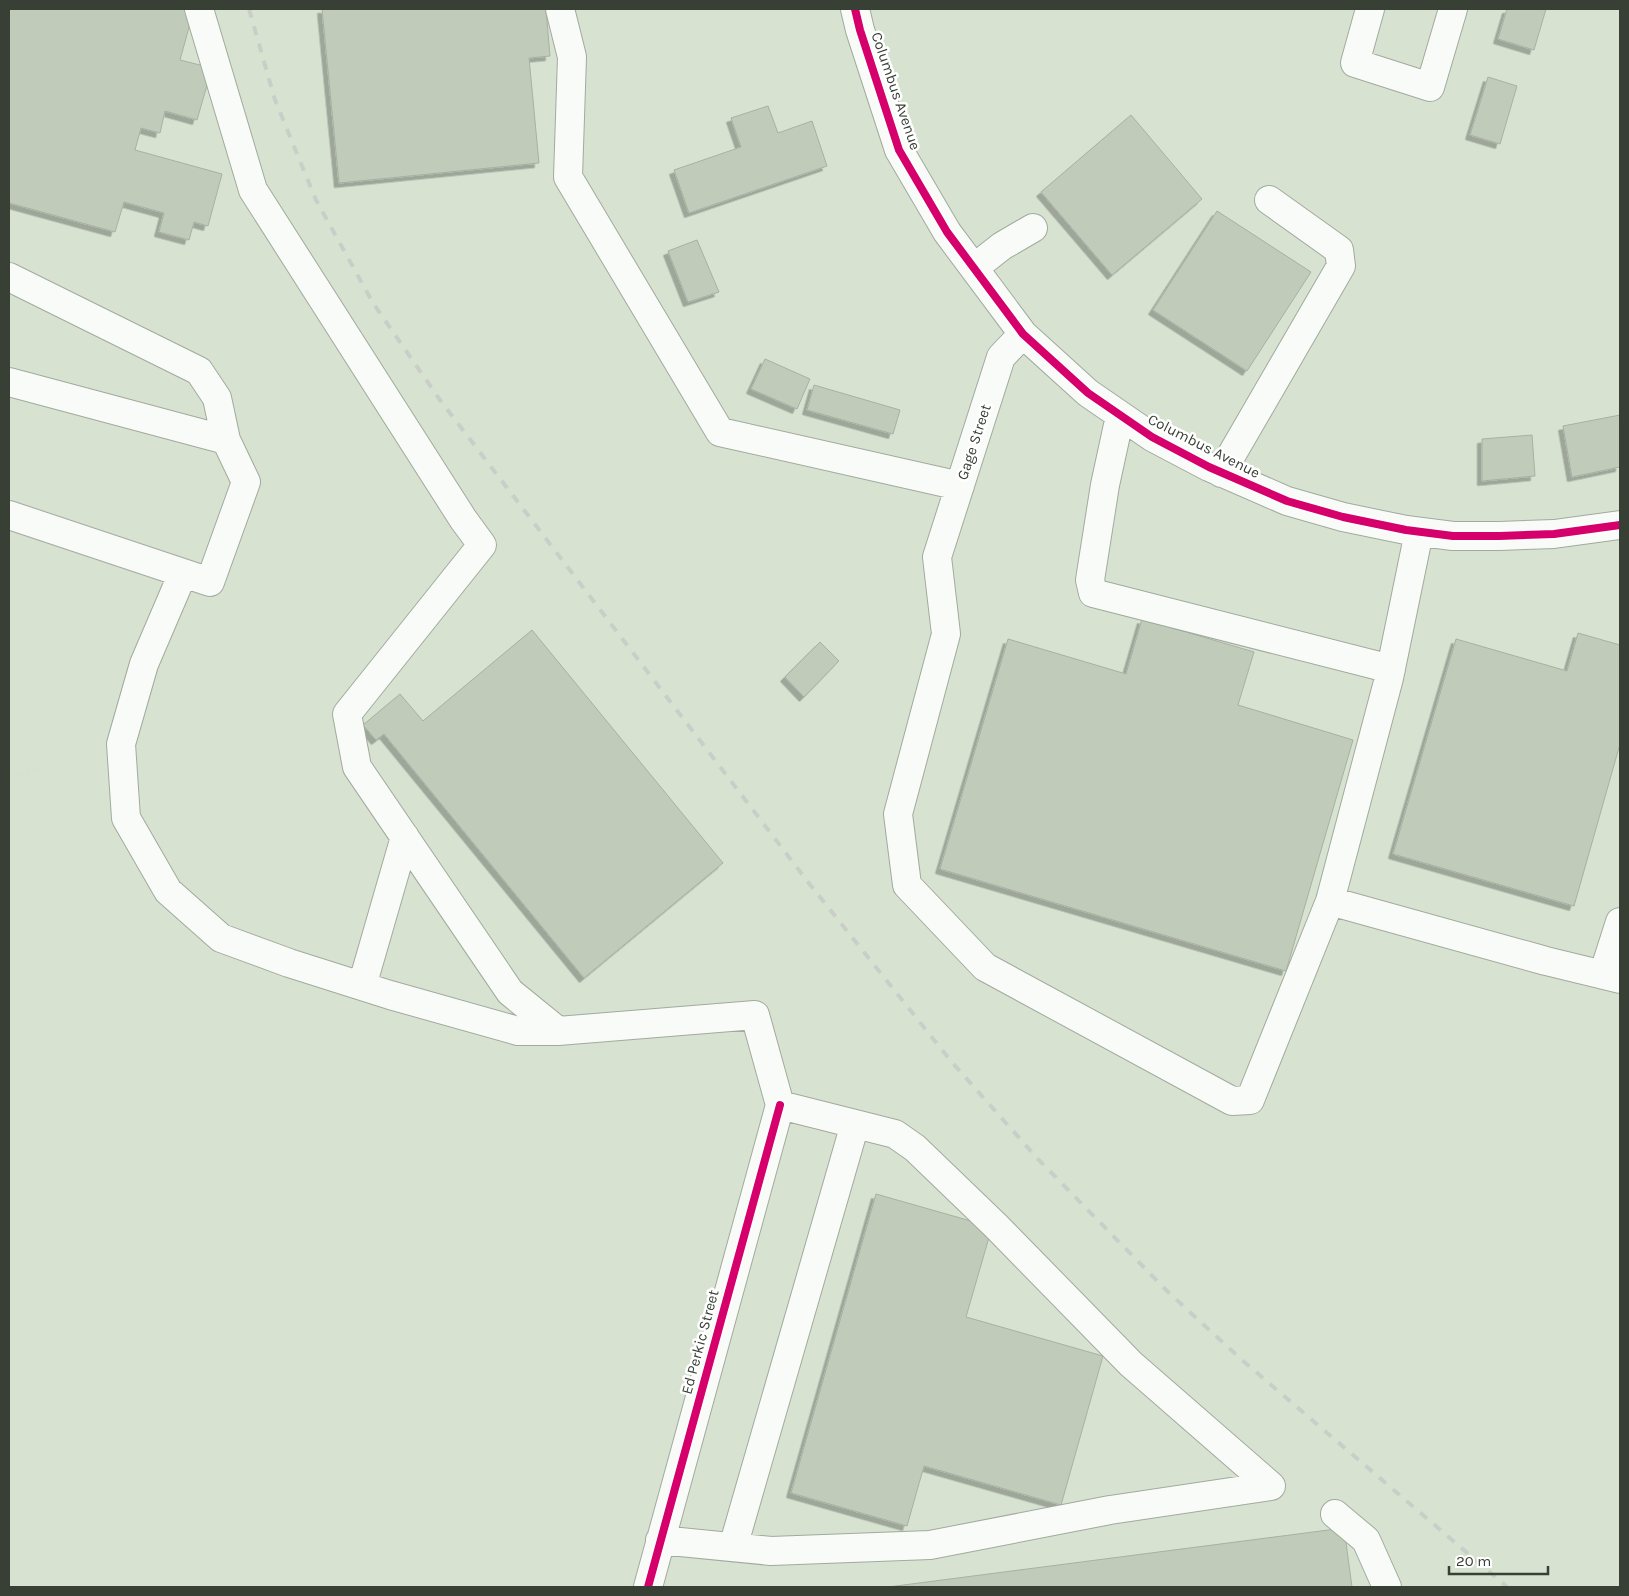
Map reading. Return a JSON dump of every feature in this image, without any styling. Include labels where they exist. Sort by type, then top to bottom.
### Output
[{"type":"street","points":[[199,9],[253,190],[463,519],[482,545],[348,714],[357,767],[510,992],[558,1031]]},
{"type":"street","points":[[560,9],[572,57],[568,177],[720,432],[960,486]]},
{"type":"street","name":"Columbus Avenue","points":[[855,9],[899,150],[947,232],[1023,334],[1088,393],[1152,438],[1221,472],[1287,501],[1343,517],[1419,532],[1453,536],[1499,536],[1554,534],[1620,525]]},
{"type":"street","points":[[1370,9],[1355,63],[1430,87],[1453,9]]},
{"type":"street","points":[[1221,472],[1341,266],[1339,250],[1269,200]]},
{"type":"street","points":[[974,268],[1002,246],[1033,228]]},
{"type":"street","points":[[9,277],[199,371],[217,398],[226,440],[246,482],[210,582],[9,515]]},
{"type":"street","name":"Gage Street","points":[[1023,334],[1001,357],[937,557],[946,634],[898,814],[907,885],[985,966],[1232,1101],[1250,1100],[1330,901]]},
{"type":"street","points":[[9,382],[226,440]]},
{"type":"street","points":[[1120,416],[1105,485],[1090,580],[1093,593],[1391,669]]},
{"type":"street","points":[[1419,532],[1391,669],[1330,901],[1546,961],[1612,977],[1620,922]]},
{"type":"street","points":[[183,573],[144,664],[121,744],[126,818],[168,891],[221,938],[289,963],[518,1032],[558,1031],[755,1015],[780,1104],[895,1134],[915,1148],[996,1226],[1131,1364],[1271,1486],[1110,1510],[930,1545],[771,1551],[660,1540]]},
{"type":"street","points":[[362,986],[405,837]]},
{"type":"street","name":"Ed Perkic Street","points":[[648,1587],[780,1104]]},
{"type":"street","points":[[733,1547],[855,1124]]},
{"type":"street","points":[[1335,1514],[1366,1540],[1387,1587]]},
{"type":"path","points":[[9,780],[49,763]]},
{"type":"building","points":[[9,9],[194,9],[180,60],[212,68],[197,120],[165,111],[160,133],[141,128],[135,150],[222,174],[208,226],[194,222],[189,240],[159,232],[164,213],[124,202],[115,232],[9,203]]},
{"type":"building","points":[[322,9],[546,9],[550,56],[529,58],[539,163],[339,183]]},
{"type":"building","points":[[1507,9],[1546,9],[1534,50],[1498,39]]},
{"type":"building","points":[[1488,77],[1517,86],[1500,144],[1470,135]]},
{"type":"building","points":[[768,106],[778,133],[812,121],[827,166],[689,213],[674,170],[741,147],[731,118]]},
{"type":"building","points":[[1131,115],[1202,199],[1112,275],[1041,192]]},
{"type":"building","points":[[1217,211],[1311,272],[1247,371],[1153,310]]},
{"type":"building","points":[[697,240],[719,292],[688,302],[668,251]]},
{"type":"building","points":[[765,359],[810,379],[797,409],[751,389]]},
{"type":"building","points":[[814,385],[900,410],[893,434],[807,410]]},
{"type":"building","points":[[1620,415],[1620,467],[1572,477],[1563,426]]},
{"type":"building","points":[[1532,435],[1535,476],[1482,481],[1482,439]]},
{"type":"building","points":[[1142,619],[1254,652],[1238,705],[1353,740],[1286,971],[940,869],[1008,639],[1126,674]]},
{"type":"building","points":[[532,630],[723,863],[584,978],[384,734],[376,740],[363,725],[400,694],[423,721]]},
{"type":"building","points":[[1578,633],[1620,645],[1620,744],[1574,906],[1393,854],[1456,639],[1567,671]]},
{"type":"building","points":[[820,642],[839,661],[804,697],[785,677]]},
{"type":"building","points":[[876,1194],[992,1227],[966,1317],[1103,1356],[1061,1505],[924,1466],[907,1526],[791,1493]]},
{"type":"building","points":[[1344,1528],[1352,1587],[888,1587]]},
{"type":"railway","points":[[249,9],[275,100],[316,200],[373,303],[440,400],[808,882],[950,1060],[1037,1158],[1167,1291],[1242,1360],[1507,1587]]},
{"type":"cycle path","points":[[855,9],[899,150],[947,232],[1023,334],[1088,393],[1152,437],[1209,467],[1287,501],[1343,517],[1406,530],[1453,536],[1499,536],[1554,534],[1620,525]]},
{"type":"cycle path","points":[[648,1587],[780,1105]]}]
